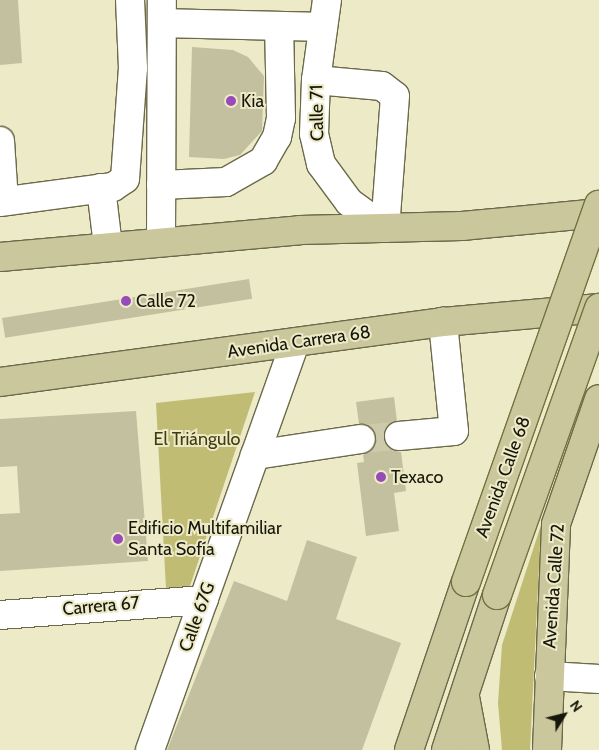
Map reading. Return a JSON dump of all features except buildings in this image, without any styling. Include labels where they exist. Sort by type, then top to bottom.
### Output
[{"type":"main road","name":"Avenida Calle 68","points":[[409,750],[599,205]]},
{"type":"main road","points":[[0,257],[161,240],[385,228],[462,226],[599,213]]},
{"type":"main road","name":"Avenida Calle 68","points":[[446,750],[497,595],[599,308]]},
{"type":"main road","name":"Avenida Carrera 68","points":[[0,382],[443,322],[599,308]]},
{"type":"main road","name":"Avenida Calle 72","points":[[547,750],[556,524],[599,399]]},
{"type":"main road","points":[[465,694],[475,750]]},
{"type":"street","points":[[0,141],[2,201],[101,188],[120,183],[128,172],[133,68],[130,0]]},
{"type":"street","name":"Calle 71","points":[[327,0],[316,80],[314,134],[321,164],[335,188],[385,228]]},
{"type":"street","points":[[161,240],[162,12],[279,26],[323,27]]},
{"type":"street","points":[[161,185],[226,182],[263,161],[277,137],[281,118],[279,26]]},
{"type":"street","points":[[316,80],[382,86],[395,96],[385,228]]},
{"type":"street","points":[[101,188],[108,246]]},
{"type":"street","points":[[399,436],[454,431],[443,322]]},
{"type":"street","name":"Calle 67G","points":[[150,750],[295,343]]},
{"type":"street","points":[[255,455],[361,440]]},
{"type":"street","name":"Carrera 67","points":[[0,615],[203,600]]},
{"type":"street","points":[[549,676],[599,679]]},
{"type":"green space","name":"El Triángulo","points":[[255,392],[190,586],[166,588],[156,403]]},
{"type":"green space","points":[[541,525],[530,750],[502,750],[498,703],[502,645]]},
{"type":"tunnel","points":[[361,439],[399,436]]},
{"type":"place","name":"Kia","points":[[231,101]]},
{"type":"place","name":"Calle 72","points":[[126,301]]},
{"type":"place","name":"Texaco","points":[[381,477]]},
{"type":"place","name":"Edificio Multifamiliar Santa Sofía","points":[[118,539]]}]
